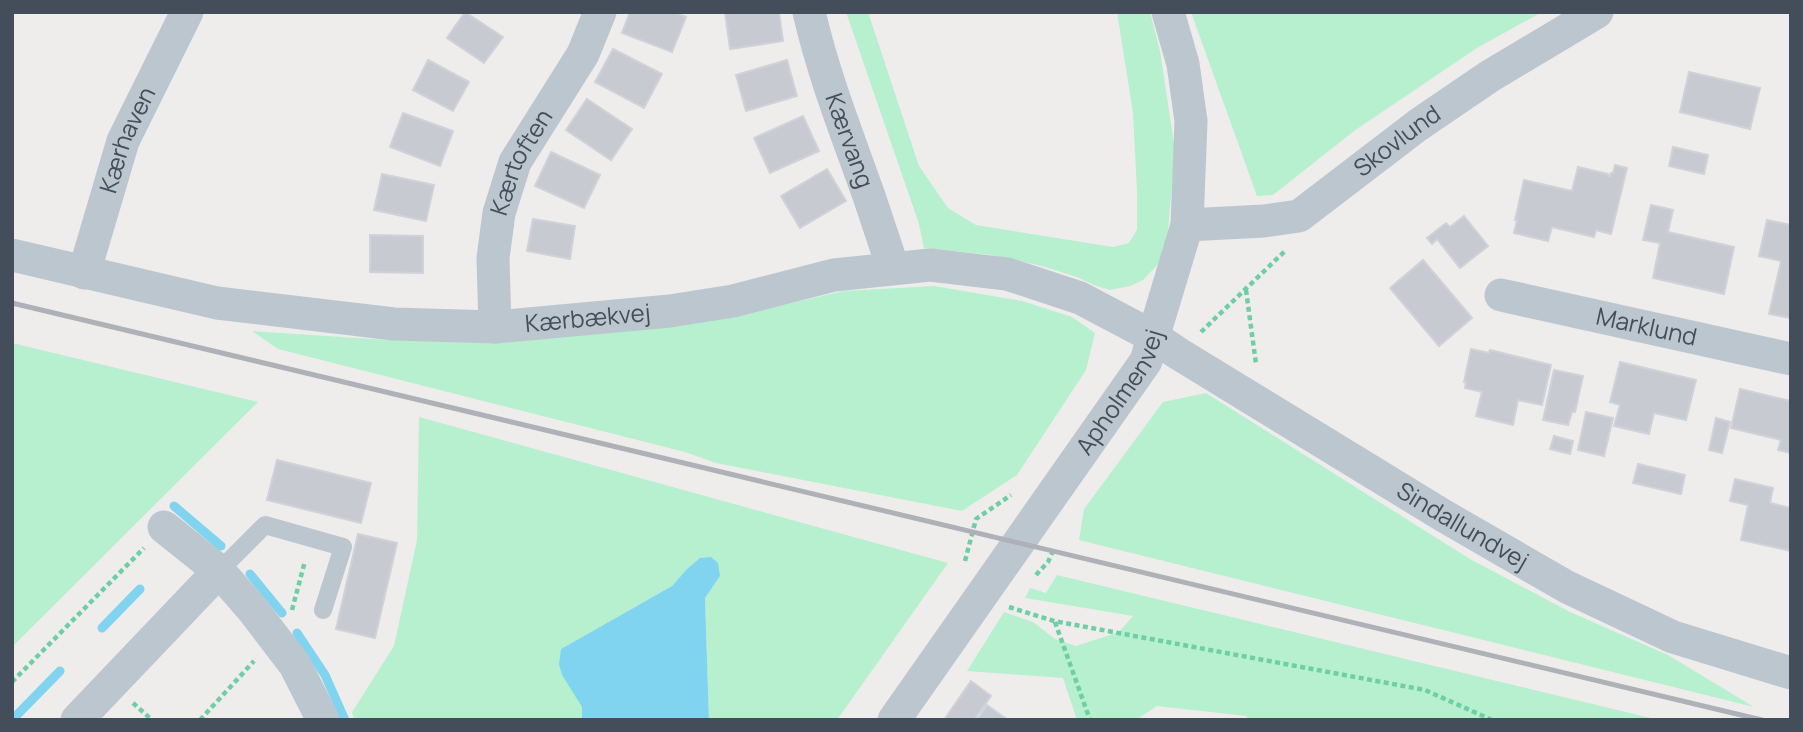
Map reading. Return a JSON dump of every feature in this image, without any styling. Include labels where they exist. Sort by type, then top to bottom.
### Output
[{"type":"street","name":"Kærhaven","points":[[83,272],[123,141],[187,12]]},
{"type":"street","name":"Kærtoften","points":[[495,327],[493,258],[499,212],[515,162],[583,54],[600,12]]},
{"type":"street","name":"Kærvang","points":[[809,12],[834,103],[893,268]]},
{"type":"street","name":"Apholmenvej","points":[[894,720],[1146,361],[1166,345],[1162,311],[1187,225],[1191,121],[1183,64],[1168,12]]},
{"type":"street","name":"Skovlund","points":[[1187,225],[1264,221],[1299,216],[1418,125],[1490,76],[1597,12]]},
{"type":"street","name":"Kærbækvej","points":[[12,255],[217,303],[394,324],[495,327],[670,312],[733,301],[834,275],[930,265],[1007,274],[1080,298],[1166,345]]},
{"type":"street","name":"Marklund","points":[[1500,295],[1791,359]]},
{"type":"street","name":"Sindallundvej","points":[[1166,345],[1444,516],[1567,587],[1673,637],[1791,673]]},
{"type":"street","points":[[164,527],[219,572],[253,610],[295,665],[323,720]]},
{"type":"street","points":[[77,720],[219,572]]},
{"type":"lane","points":[[219,572],[265,525],[343,547],[323,610]]},
{"type":"path","points":[[1166,345],[1245,289],[1303,233],[1299,216]]},
{"type":"path","points":[[1245,289],[1261,403]]},
{"type":"path","points":[[12,682],[164,527]]},
{"type":"path","points":[[984,592],[1010,607],[1055,621],[1424,690],[1492,720]]},
{"type":"path","points":[[1055,621],[1090,720]]},
{"type":"green space","points":[[846,12],[868,12],[919,166],[948,208],[976,225],[1113,247],[1129,243],[1137,230],[1133,113],[1117,12],[1150,12],[1160,51],[1175,150],[1167,242],[1161,261],[1143,280],[1110,290],[1042,266],[992,255],[924,248],[919,224]]},
{"type":"green space","points":[[1191,12],[1542,12],[1477,48],[1354,131],[1273,195],[1257,196]]},
{"type":"green space","points":[[934,286],[1022,301],[1072,317],[1095,333],[1086,370],[1017,475],[962,511],[716,463],[685,452],[278,349],[252,331],[388,340],[735,316],[844,291]]},
{"type":"green space","points":[[12,343],[258,402],[12,647]]},
{"type":"green space","points":[[1206,393],[1470,559],[1570,612],[1668,655],[1754,707],[1079,540],[1084,509],[1163,402]]},
{"type":"green space","points":[[419,417],[948,563],[837,720],[709,720],[705,598],[720,576],[700,558],[672,586],[561,649],[562,674],[582,707],[582,720],[354,720],[352,712],[394,646],[417,540]]},
{"type":"green space","points":[[1057,575],[1659,720],[1249,720],[1246,716],[1157,706],[1136,720],[1077,720],[1063,678],[967,671],[1004,612],[1033,622],[1055,639],[1076,646],[1119,632],[1133,616],[1025,598],[1030,588],[1046,593]]},
{"type":"water","points":[[711,557],[718,563],[720,576],[705,598],[709,720],[582,720],[582,707],[562,675],[559,664],[561,649],[672,586],[700,558]]},
{"type":"building","points":[[465,12],[503,37],[484,63],[447,38]]},
{"type":"building","points":[[630,12],[674,12],[686,17],[672,52],[622,33]]},
{"type":"building","points":[[725,12],[779,12],[783,41],[730,49]]},
{"type":"building","points":[[613,49],[662,74],[644,108],[595,82]]},
{"type":"building","points":[[428,60],[469,82],[453,111],[413,90]]},
{"type":"building","points":[[787,60],[797,96],[746,111],[736,75]]},
{"type":"building","points":[[1689,72],[1760,88],[1750,129],[1680,112]]},
{"type":"building","points":[[587,99],[632,129],[611,160],[566,130]]},
{"type":"building","points":[[403,113],[453,131],[440,166],[390,147]]},
{"type":"building","points":[[803,116],[819,151],[770,173],[754,138]]},
{"type":"building","points":[[1673,147],[1708,155],[1704,174],[1669,166]]},
{"type":"building","points":[[551,152],[600,175],[584,208],[535,186]]},
{"type":"building","points":[[1615,165],[1627,168],[1611,234],[1596,230],[1594,237],[1552,227],[1548,241],[1514,233],[1524,180],[1572,191],[1578,167],[1610,176]]},
{"type":"building","points":[[827,169],[846,201],[800,228],[781,196]]},
{"type":"building","points":[[382,174],[434,185],[426,221],[374,210]]},
{"type":"building","points":[[1651,205],[1673,210],[1668,232],[1734,247],[1724,294],[1653,278],[1660,243],[1643,240]]},
{"type":"building","points":[[1464,216],[1488,246],[1460,268],[1437,239],[1432,244],[1427,238],[1446,223],[1450,227]]},
{"type":"building","points":[[533,219],[575,226],[570,259],[527,251]]},
{"type":"building","points":[[1767,220],[1791,225],[1791,318],[1769,314],[1781,261],[1759,256]]},
{"type":"building","points":[[370,235],[423,236],[423,273],[370,272]]},
{"type":"building","points":[[1423,260],[1472,318],[1439,346],[1390,288]]},
{"type":"building","points":[[1471,349],[1489,353],[1490,350],[1551,365],[1542,405],[1518,400],[1513,425],[1476,416],[1482,392],[1465,388],[1464,382]]},
{"type":"building","points":[[1620,362],[1696,380],[1686,420],[1654,413],[1649,434],[1614,426],[1620,405],[1610,402]]},
{"type":"building","points":[[1554,370],[1583,376],[1575,412],[1572,412],[1568,425],[1543,420]]},
{"type":"building","points":[[1740,389],[1791,401],[1791,453],[1778,450],[1781,440],[1731,428]]},
{"type":"building","points":[[1586,412],[1613,418],[1604,456],[1578,450]]},
{"type":"building","points":[[1716,418],[1730,422],[1722,453],[1709,450]]},
{"type":"building","points":[[1554,436],[1573,441],[1570,454],[1550,449]]},
{"type":"building","points":[[277,460],[371,483],[361,523],[267,500]]},
{"type":"building","points":[[1638,464],[1685,475],[1681,494],[1633,483]]},
{"type":"building","points":[[1735,479],[1773,488],[1770,503],[1791,508],[1791,551],[1741,540],[1748,505],[1730,501]]},
{"type":"building","points":[[358,534],[397,543],[375,638],[336,629]]},
{"type":"building","points":[[971,681],[991,696],[974,720],[944,720]]},
{"type":"building","points":[[987,705],[1008,720],[977,720]]},
{"type":"waterway","points":[[174,506],[221,546]]},
{"type":"waterway","points":[[250,574],[282,613]]},
{"type":"waterway","points":[[102,628],[140,589]]},
{"type":"waterway","points":[[297,633],[325,675],[345,720]]},
{"type":"waterway","points":[[12,720],[60,671]]},
{"type":"railway","points":[[12,303],[1762,720]]}]
